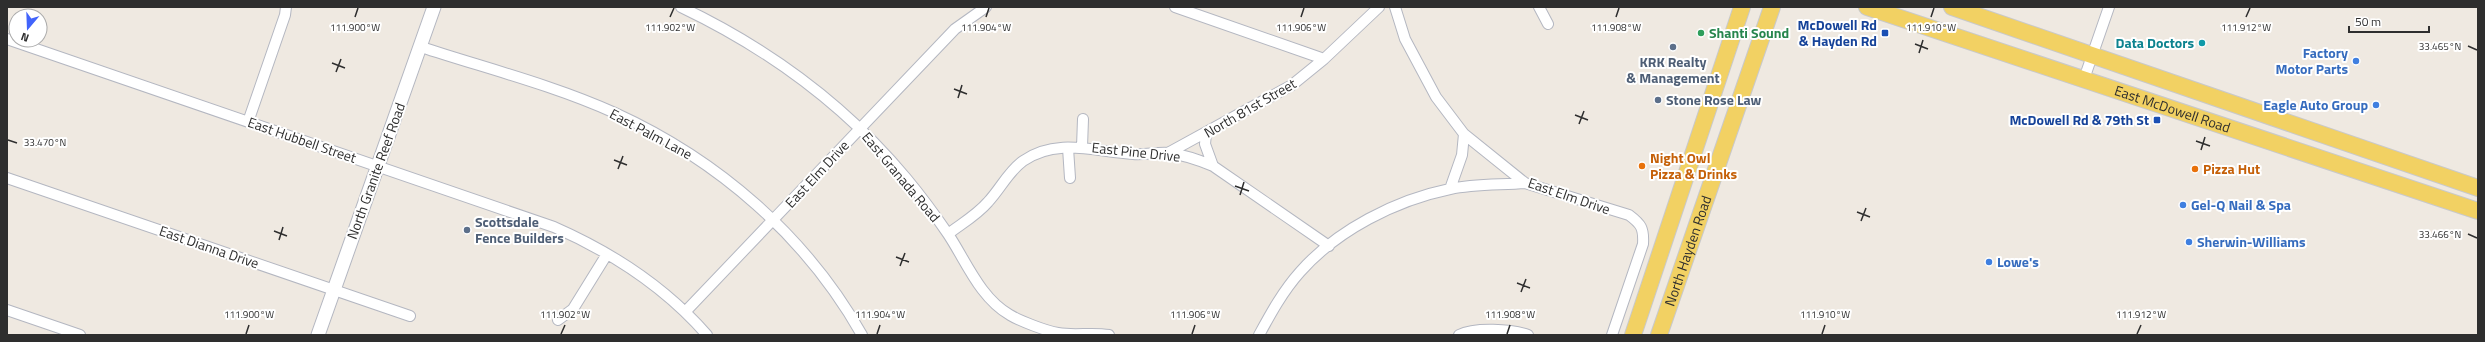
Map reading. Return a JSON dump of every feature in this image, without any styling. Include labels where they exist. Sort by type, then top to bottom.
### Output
[{"type":"main road","name":"North Hayden Road","points":[[1633,335],[1742,7]]},
{"type":"main road","name":"North Hayden Road","points":[[1659,335],[1772,7]]},
{"type":"main road","name":"East McDowell Road","points":[[1867,7],[2478,211]]},
{"type":"main road","name":"East McDowell Road","points":[[1952,7],[2478,188]]},
{"type":"street","points":[[248,122],[285,15],[286,7]]},
{"type":"street","name":"North Granite Reef Road","points":[[318,335],[434,7]]},
{"type":"street","name":"East Granada Road","points":[[681,7],[711,21],[760,50],[809,84],[860,128],[906,179],[948,234],[985,294],[1009,315],[1058,333],[1109,335]]},
{"type":"street","name":"East Elm Drive","points":[[686,311],[956,29],[986,7]]},
{"type":"street","points":[[1175,7],[1324,59]]},
{"type":"street","name":"North 81st Street","points":[[1168,153],[1193,138],[1206,134],[1218,124],[1238,116],[1292,85],[1324,59],[1379,7]]},
{"type":"street","name":"East Elm Drive","points":[[1395,7],[1405,39],[1436,97],[1464,134],[1525,183],[1629,216],[1640,223],[1644,232],[1643,244],[1612,335]]},
{"type":"street","points":[[1539,7],[1548,24]]},
{"type":"street","points":[[2084,79],[2091,54],[2108,7]]},
{"type":"street","name":"East Hubbell Street","points":[[7,39],[554,227],[582,239],[607,254],[686,311],[707,335]]},
{"type":"street","name":"East Palm Lane","points":[[420,47],[614,113],[675,144],[731,182],[774,220],[812,261],[845,304],[862,335]]},
{"type":"street","name":"East Pine Drive","points":[[1082,147],[1083,119]]},
{"type":"street","points":[[1206,134],[1205,144],[1213,166]]},
{"type":"street","points":[[1450,189],[1462,155],[1464,134]]},
{"type":"street","name":"East Pine Drive","points":[[948,234],[980,210],[1010,172],[1023,161],[1036,153],[1082,147],[1134,155],[1168,153],[1193,158],[1213,166],[1329,246]]},
{"type":"street","points":[[1068,148],[1070,178]]},
{"type":"street","name":"East Dianna Drive","points":[[7,178],[410,316]]},
{"type":"street","points":[[1259,335],[1276,304],[1301,271],[1329,246],[1361,223],[1403,204],[1450,189],[1525,183]]},
{"type":"street","points":[[558,320],[573,309],[607,254]]},
{"type":"street","points":[[7,310],[80,335]]},
{"type":"street","points":[[1459,335],[1464,332],[1492,330],[1517,331],[1528,335]]},
{"type":"place","name":"Shanti Sound","points":[[1701,33]]},
{"type":"place","name":"McDowell Rd & Hayden Rd","points":[[1885,33]]},
{"type":"place","name":"Data Doctors","points":[[2202,43]]},
{"type":"place","name":"KRK Realty & Management","points":[[1673,47]]},
{"type":"place","name":"Factory Motor Parts","points":[[2356,61]]},
{"type":"place","name":"Stone Rose Law","points":[[1658,100]]},
{"type":"place","name":"Eagle Auto Group","points":[[2376,105]]},
{"type":"place","name":"McDowell Rd & 79th St","points":[[2157,120]]},
{"type":"place","name":"Night Owl Pizza & Drinks","points":[[1642,166]]},
{"type":"place","name":"Pizza Hut","points":[[2195,169]]},
{"type":"place","name":"Gel-Q Nail & Spa","points":[[2183,205]]},
{"type":"place","name":"Scottsdale Fence Builders","points":[[467,230]]},
{"type":"place","name":"Sherwin-Williams","points":[[2189,242]]},
{"type":"place","name":"Lowe's","points":[[1989,262]]}]
